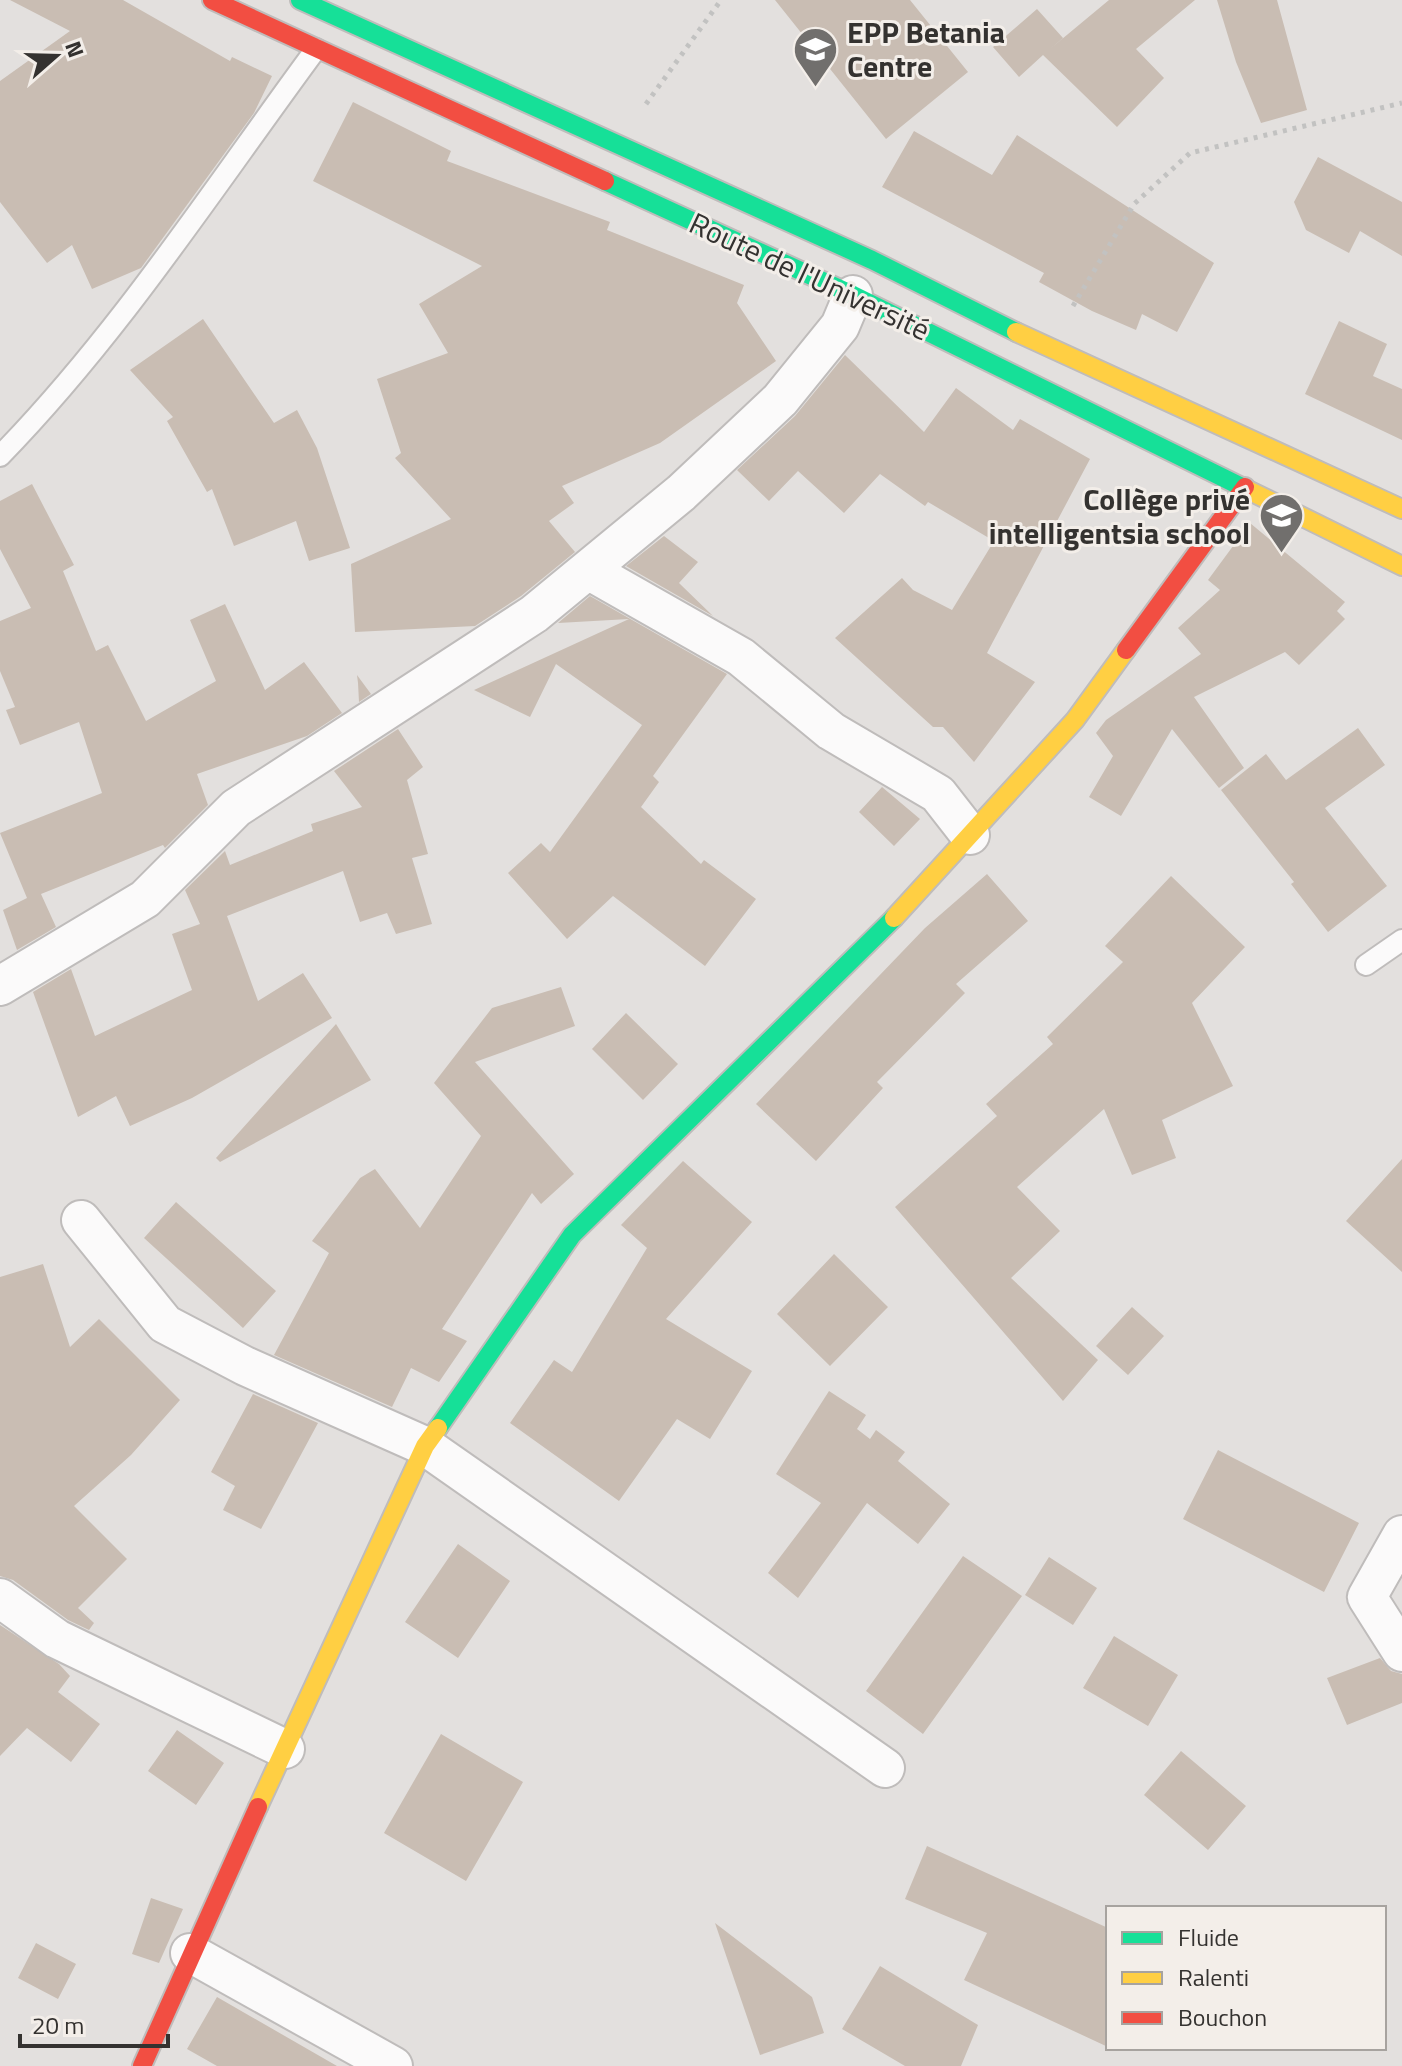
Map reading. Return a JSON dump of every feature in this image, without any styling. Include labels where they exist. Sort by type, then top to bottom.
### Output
[{"type":"main road","name":"Route de l'Université","points":[[212,0],[853,295],[1402,566]]},
{"type":"main road","name":"Route de l'Université","points":[[300,0],[872,260],[1048,348],[1401,506]]},
{"type":"main road","points":[[142,2066],[190,1953],[425,1446],[572,1235],[898,914],[1075,720],[1245,487]]},
{"type":"street","points":[[0,986],[145,899],[236,808],[534,614],[681,493],[780,400],[840,326],[853,295]]},
{"type":"street","points":[[588,570],[741,657],[831,731],[938,794],[970,835]]},
{"type":"street","points":[[81,1220],[165,1324],[245,1366],[425,1446],[885,1768]]},
{"type":"street","points":[[1402,1535],[1367,1597],[1402,1652]]},
{"type":"street","points":[[0,1598],[57,1639],[285,1749]]},
{"type":"street","points":[[190,1953],[393,2066]]},
{"type":"lane","points":[[0,456],[38,417],[90,351],[137,300],[316,49]]},
{"type":"lane","points":[[1366,965],[1402,940]]},
{"type":"path","points":[[617,144],[721,0]]},
{"type":"path","points":[[1048,348],[1134,204],[1190,153],[1402,103]]},
{"type":"building","points":[[10,0],[123,0],[230,61],[232,57],[272,76],[254,113],[141,268],[92,289],[72,245],[47,263],[0,202],[0,81],[70,31]]},
{"type":"building","points":[[775,0],[910,0],[968,72],[886,139]]},
{"type":"building","points":[[1109,0],[1195,0],[1136,49],[1164,78],[1117,127],[1043,55],[1019,77],[993,47],[1037,9],[1063,38],[1050,49]]},
{"type":"building","points":[[1217,0],[1277,0],[1307,110],[1261,123],[1236,62]]},
{"type":"building","points":[[353,102],[451,151],[447,161],[610,222],[607,230],[744,285],[737,303],[776,361],[660,443],[562,486],[574,503],[549,521],[575,552],[521,596],[475,626],[355,632],[351,564],[451,519],[395,458],[401,453],[377,379],[448,353],[419,304],[482,266],[313,181]]},
{"type":"building","points":[[914,131],[992,175],[1017,135],[1214,263],[1177,332],[1142,314],[1136,330],[1092,311],[1039,282],[1044,273],[882,187]]},
{"type":"building","points":[[1318,157],[1402,202],[1402,256],[1360,231],[1349,253],[1306,230],[1294,202]]},
{"type":"building","points":[[203,319],[274,423],[297,410],[317,448],[350,548],[309,561],[296,521],[234,546],[212,489],[207,492],[167,421],[173,417],[130,370]]},
{"type":"building","points":[[1339,321],[1387,344],[1373,376],[1402,389],[1402,440],[1305,394]]},
{"type":"building","points":[[845,355],[924,432],[956,388],[1013,430],[1020,419],[1090,459],[987,653],[1035,682],[974,762],[943,727],[933,727],[835,638],[902,578],[913,590],[952,610],[994,541],[928,502],[925,506],[880,474],[844,513],[798,471],[769,501],[737,470],[795,416]]},
{"type":"building","points":[[32,484],[74,565],[63,571],[96,651],[108,645],[146,721],[216,681],[190,620],[225,604],[265,690],[304,662],[342,713],[307,736],[197,774],[208,805],[165,848],[163,845],[41,894],[56,927],[17,950],[3,910],[27,898],[0,833],[102,793],[79,722],[20,745],[6,710],[15,707],[0,671],[0,621],[31,608],[0,549],[0,501]]},
{"type":"building","points":[[1250,523],[1345,602],[1337,611],[1345,619],[1299,665],[1285,652],[1194,697],[1244,768],[1219,788],[1172,729],[1121,816],[1089,797],[1113,756],[1096,733],[1106,720],[1201,654],[1178,628],[1220,590],[1208,580]]},
{"type":"building","points":[[664,536],[698,562],[679,583],[713,616],[626,566]]},
{"type":"building","points":[[590,596],[727,674],[653,776],[659,782],[641,807],[701,864],[704,860],[756,899],[705,966],[613,896],[567,939],[508,873],[541,843],[550,852],[642,725],[556,664],[530,717],[474,690],[629,619],[558,623]]},
{"type":"building","points":[[357,675],[371,694],[359,702],[358,683]]},
{"type":"building","points":[[1358,728],[1385,765],[1325,808],[1387,886],[1328,932],[1291,884],[1294,882],[1221,790],[1266,754],[1286,780]]},
{"type":"building","points":[[398,729],[423,767],[407,780],[428,854],[412,858],[432,924],[396,934],[387,913],[360,922],[343,871],[227,916],[258,1001],[303,973],[332,1018],[192,1098],[130,1126],[116,1096],[78,1117],[33,992],[71,969],[95,1036],[192,990],[172,934],[200,924],[185,890],[225,851],[230,865],[313,831],[311,824],[362,807],[334,771]]},
{"type":"building","points":[[882,787],[920,819],[894,846],[859,812]]},
{"type":"building","points":[[987,874],[1028,921],[956,984],[965,993],[877,1082],[883,1088],[816,1161],[756,1104],[925,928]]},
{"type":"building","points":[[1171,876],[1245,947],[1192,1003],[1233,1086],[1162,1120],[1176,1158],[1132,1175],[1104,1109],[1017,1187],[1060,1231],[1011,1278],[1098,1360],[1063,1401],[895,1207],[997,1116],[986,1104],[1053,1044],[1047,1037],[1123,962],[1105,946]]},
{"type":"building","points":[[561,987],[575,1026],[475,1062],[574,1174],[541,1204],[532,1193],[442,1329],[467,1341],[439,1382],[411,1368],[392,1407],[274,1355],[329,1253],[312,1241],[360,1178],[375,1169],[420,1228],[481,1136],[434,1083],[492,1008]]},
{"type":"building","points":[[626,1013],[678,1064],[643,1100],[592,1049]]},
{"type":"building","points":[[336,1024],[371,1080],[220,1162],[216,1158]]},
{"type":"building","points":[[1402,1159],[1402,1272],[1346,1221]]},
{"type":"building","points":[[683,1161],[752,1222],[666,1319],[752,1371],[710,1439],[677,1419],[619,1501],[510,1423],[554,1360],[572,1372],[647,1248],[621,1225]]},
{"type":"building","points":[[176,1202],[276,1291],[243,1328],[144,1238]]},
{"type":"building","points":[[834,1254],[888,1307],[830,1366],[777,1314]]},
{"type":"building","points":[[43,1264],[70,1347],[99,1319],[180,1400],[131,1455],[74,1506],[127,1559],[78,1608],[94,1623],[89,1630],[68,1620],[13,1580],[0,1576],[0,1277]]},
{"type":"building","points":[[1132,1307],[1164,1336],[1128,1375],[1096,1346]]},
{"type":"building","points":[[829,1391],[866,1415],[857,1429],[870,1439],[876,1430],[905,1452],[898,1461],[950,1504],[918,1544],[867,1503],[798,1598],[768,1573],[821,1503],[776,1474]]},
{"type":"building","points":[[253,1394],[318,1423],[261,1529],[223,1510],[235,1486],[211,1472]]},
{"type":"building","points":[[1218,1450],[1359,1523],[1324,1592],[1183,1519]]},
{"type":"building","points":[[458,1544],[510,1581],[458,1658],[405,1622]]},
{"type":"building","points":[[963,1556],[1022,1596],[923,1734],[866,1691]]},
{"type":"building","points":[[1049,1557],[1097,1588],[1073,1625],[1025,1595]]},
{"type":"building","points":[[0,1625],[59,1664],[70,1676],[58,1692],[100,1724],[71,1762],[27,1728],[0,1756]]},
{"type":"building","points":[[1114,1636],[1178,1675],[1148,1726],[1083,1688]]},
{"type":"building","points":[[1380,1658],[1391,1671],[1402,1674],[1402,1703],[1347,1725],[1327,1678]]},
{"type":"building","points":[[177,1730],[224,1763],[196,1805],[148,1771]]},
{"type":"building","points":[[441,1734],[523,1782],[466,1881],[384,1833]]},
{"type":"building","points":[[1181,1751],[1246,1806],[1208,1850],[1144,1795]]},
{"type":"building","points":[[927,1846],[1106,1927],[1106,2046],[964,1980],[987,1933],[905,1899]]},
{"type":"building","points":[[151,1898],[183,1909],[159,1963],[132,1954]]},
{"type":"building","points":[[715,1923],[812,1997],[824,2033],[760,2055]]},
{"type":"building","points":[[36,1943],[76,1964],[58,1999],[18,1978]]},
{"type":"building","points":[[880,1966],[978,2025],[961,2066],[905,2066],[842,2029]]},
{"type":"building","points":[[217,1997],[337,2066],[217,2066],[187,2049]]},
{"type":"traffic: fast","points":[[300,0],[872,260],[1016,332]]},
{"type":"traffic: fast","points":[[605,181],[853,295],[1248,490]]},
{"type":"traffic: fast","points":[[438,1428],[572,1235],[894,918]]},
{"type":"traffic: slow","points":[[1016,332],[1402,509]]},
{"type":"traffic: slow","points":[[1248,490],[1402,566]]},
{"type":"traffic: slow","points":[[894,918],[1075,720],[1126,650]]},
{"type":"traffic: slow","points":[[258,1807],[425,1446],[438,1428]]},
{"type":"traffic: jam","points":[[212,0],[605,181]]},
{"type":"traffic: jam","points":[[1126,650],[1245,487]]},
{"type":"traffic: jam","points":[[142,2066],[258,1807]]},
{"type":"place","name":"EPP Betania Centre","points":[[816,88]]},
{"type":"place","name":"Collège privé intelligentsia school","points":[[1281,555]]}]
